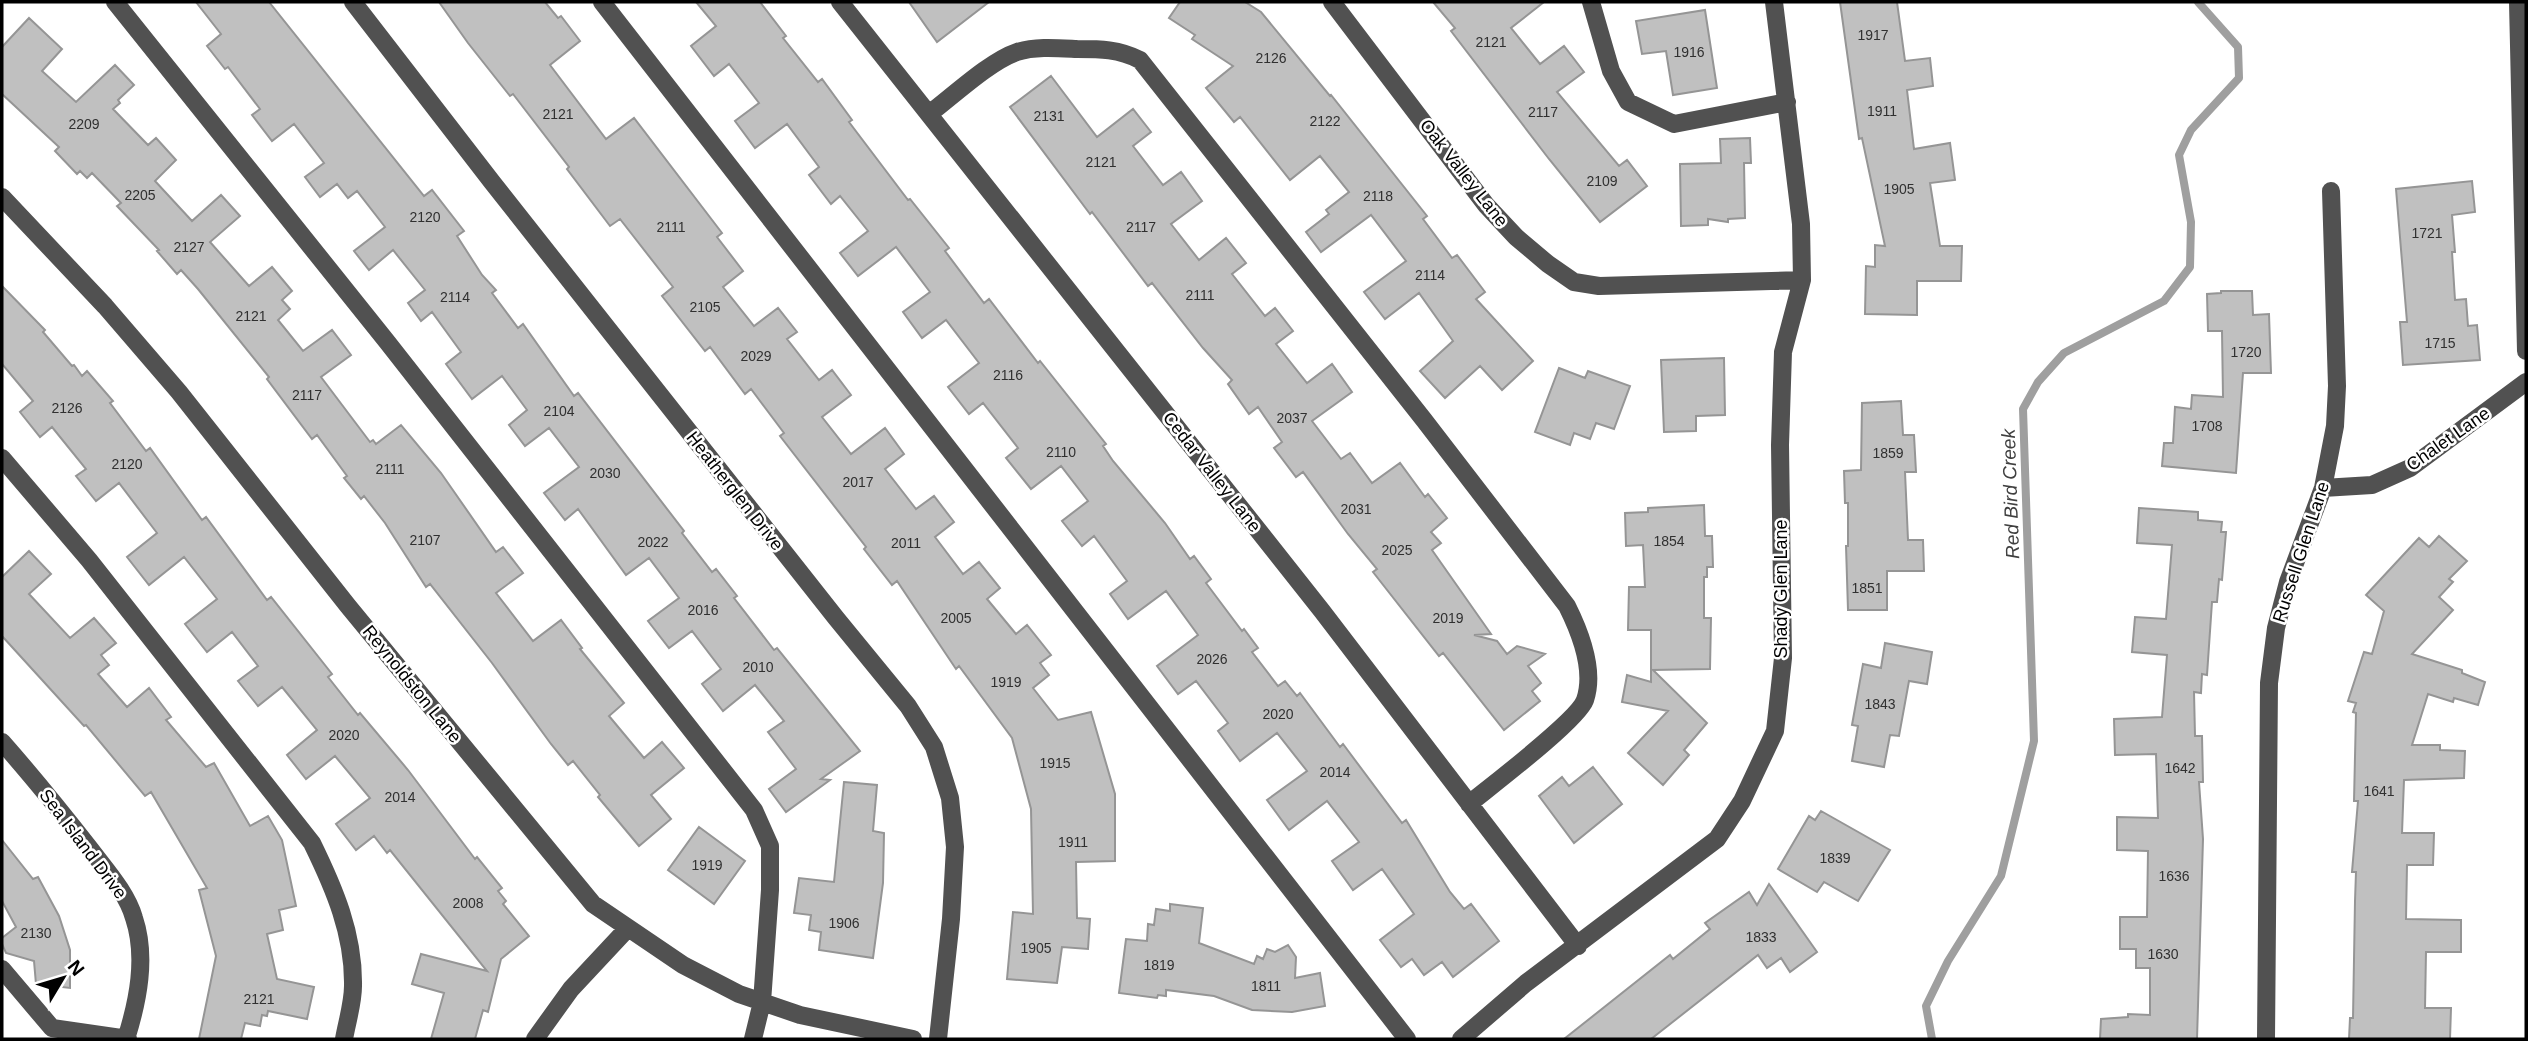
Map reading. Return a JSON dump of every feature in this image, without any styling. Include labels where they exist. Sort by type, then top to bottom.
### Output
[{"type":"street","points":[[115,2],[388,342],[754,810],[771,846],[762,1002],[753,1039]]},
{"type":"street","name":"Heatherglen Drive","points":[[353,2],[543,248],[908,706],[934,747],[950,798],[955,847],[951,919],[938,1039]]},
{"type":"street","points":[[603,2],[1407,1039]]},
{"type":"street","name":"Cedar Valley Lane","points":[[840,2],[1314,600],[1578,946]]},
{"type":"street","name":"Oak Valley Lane","points":[[1332,2],[1486,205],[1516,237],[1574,282],[1599,286],[1802,280]]},
{"type":"street","points":[[1591,2],[1611,71],[1628,102],[1674,124],[1787,102]]},
{"type":"street","name":"Shady Glen Lane","points":[[1461,1039],[1526,983],[1717,839],[1742,801],[1775,731],[1783,658],[1780,445],[1783,352],[1802,280],[1801,224],[1774,2]]},
{"type":"street","points":[[2518,2],[2526,351]]},
{"type":"street","points":[[929,114],[998,62],[1016,53],[1061,48],[1107,49],[1125,52],[1140,60],[1424,420],[1567,606],[1580,630],[1584,649],[1587,677],[1585,701],[1571,718],[1469,804]]},
{"type":"street","name":"Russell Glen Lane","points":[[2266,1039],[2269,684],[2276,628],[2288,582],[2323,488],[2335,426],[2337,386],[2331,191]]},
{"type":"street","name":"Reynoldston Lane","points":[[2,197],[105,306],[179,392],[445,725],[593,904],[683,965],[739,994],[800,1015],[913,1039]]},
{"type":"street","name":"Chalet Lane","points":[[2323,488],[2372,485],[2410,468],[2526,382]]},
{"type":"street","points":[[2,458],[89,560],[312,843],[334,887],[351,943],[354,988],[344,1039]]},
{"type":"street","name":"Sea Island Drive","points":[[2,742],[105,868],[134,917],[139,946],[139,975],[136,1006],[126,1039]]},
{"type":"street","points":[[535,1039],[571,989],[628,928]]},
{"type":"street","points":[[2,969],[52,1028],[126,1039]]},
{"type":"building","points":[[196,2],[269,2],[424,196],[432,190],[464,231],[457,236],[482,275],[496,290],[492,293],[518,328],[523,324],[574,396],[578,393],[684,531],[682,533],[712,572],[716,569],[737,596],[734,598],[774,650],[777,648],[860,751],[821,779],[830,780],[786,812],[769,789],[796,769],[768,732],[784,721],[755,685],[723,711],[702,684],[721,669],[692,631],[669,648],[648,621],[679,598],[649,558],[626,575],[578,509],[565,520],[544,493],[579,467],[549,428],[525,446],[509,425],[527,410],[502,376],[472,399],[446,364],[461,352],[432,312],[421,321],[408,303],[425,290],[393,250],[369,270],[354,251],[385,227],[357,191],[348,198],[337,184],[320,197],[305,177],[324,163],[294,124],[272,141],[252,115],[260,109],[228,67],[225,69],[207,46],[221,34]]},
{"type":"building","points":[[439,2],[545,2],[558,18],[561,16],[580,41],[550,65],[606,139],[634,118],[722,233],[717,237],[743,271],[723,287],[754,326],[778,308],[797,332],[787,339],[819,380],[832,370],[851,395],[822,417],[851,454],[885,428],[904,454],[885,469],[916,509],[934,496],[954,522],[935,537],[963,574],[979,562],[1000,588],[987,599],[1016,634],[1027,625],[1051,655],[1040,663],[1049,675],[1033,688],[1058,720],[1091,712],[1115,794],[1115,861],[1076,862],[1077,918],[1090,919],[1088,949],[1062,947],[1057,983],[1007,979],[1013,912],[1033,914],[1031,809],[1012,738],[959,666],[956,669],[897,581],[892,585],[864,549],[866,547],[780,436],[784,433],[751,389],[745,394],[710,347],[705,351],[662,296],[673,287],[620,219],[610,226],[567,169],[569,167],[513,94],[510,96],[468,43]]},
{"type":"building","points":[[696,2],[760,2],[786,36],[783,38],[818,82],[822,79],[852,120],[849,122],[908,200],[910,199],[949,248],[945,251],[984,303],[989,299],[1106,444],[1103,446],[1113,461],[1165,523],[1190,559],[1194,556],[1211,579],[1206,583],[1258,648],[1252,652],[1278,686],[1285,681],[1297,696],[1300,693],[1340,747],[1343,744],[1402,823],[1406,820],[1450,892],[1464,909],[1471,904],[1499,941],[1453,977],[1442,962],[1424,975],[1412,959],[1401,967],[1380,940],[1414,914],[1382,869],[1353,890],[1332,861],[1359,842],[1327,801],[1289,830],[1267,800],[1307,771],[1277,733],[1240,761],[1218,731],[1228,723],[1196,681],[1178,694],[1157,666],[1198,635],[1166,591],[1128,619],[1110,594],[1127,581],[1094,536],[1082,546],[1062,521],[1088,501],[1061,466],[1031,489],[1006,458],[1018,448],[983,403],[969,414],[948,387],[979,363],[946,320],[922,338],[903,312],[930,292],[896,247],[858,276],[840,253],[868,231],[840,196],[831,204],[809,175],[819,167],[787,124],[755,148],[735,121],[759,103],[729,64],[714,76],[691,46],[716,26]]},
{"type":"building","points":[[909,2],[989,2],[937,42]]},
{"type":"building","points":[[1180,2],[1245,2],[1261,12],[1331,95],[1427,216],[1423,219],[1452,258],[1457,255],[1485,292],[1476,299],[1533,361],[1502,390],[1480,366],[1445,398],[1420,371],[1453,341],[1419,293],[1385,319],[1364,292],[1406,261],[1371,215],[1321,252],[1306,232],[1329,214],[1326,210],[1349,192],[1320,156],[1290,180],[1240,117],[1234,122],[1206,88],[1233,66],[1192,39],[1195,35],[1169,18]]},
{"type":"building","points":[[1433,2],[1544,2],[1511,28],[1540,64],[1564,46],[1584,72],[1557,92],[1619,166],[1627,160],[1647,186],[1600,222],[1451,31],[1455,28]]},
{"type":"building","points":[[1840,2],[1897,2],[1905,61],[1930,58],[1933,86],[1907,90],[1914,149],[1950,143],[1955,180],[1930,183],[1940,246],[1962,246],[1961,281],[1917,281],[1917,315],[1865,314],[1866,266],[1875,267],[1875,245],[1885,246],[1862,138],[1859,139]]},
{"type":"building","points":[[1705,10],[1717,88],[1673,95],[1666,51],[1642,54],[1636,21]]},
{"type":"building","points":[[29,18],[62,49],[42,71],[76,102],[115,65],[134,85],[118,100],[120,103],[113,109],[148,145],[156,138],[176,160],[155,181],[192,221],[221,195],[240,216],[210,242],[249,286],[272,267],[292,291],[282,300],[290,309],[278,320],[303,351],[332,330],[351,355],[321,377],[370,442],[373,440],[376,444],[401,425],[441,473],[496,552],[503,547],[523,573],[496,593],[533,641],[561,620],[582,648],[580,649],[624,703],[609,716],[644,758],[662,742],[684,768],[651,795],[671,819],[639,846],[598,797],[600,795],[573,761],[568,765],[551,744],[430,584],[426,587],[385,523],[364,496],[361,499],[344,478],[347,476],[317,435],[312,439],[267,379],[269,377],[198,289],[181,270],[177,274],[157,251],[159,250],[117,206],[121,203],[92,173],[87,178],[80,171],[77,174],[55,151],[59,147],[2,94],[2,47]]},
{"type":"building","points":[[1051,76],[1097,137],[1133,109],[1151,132],[1133,146],[1163,185],[1181,172],[1202,201],[1171,224],[1199,260],[1226,238],[1246,263],[1232,274],[1265,316],[1275,308],[1293,331],[1276,344],[1307,383],[1332,364],[1352,392],[1312,421],[1341,459],[1350,453],[1372,483],[1400,463],[1425,497],[1428,494],[1447,518],[1431,532],[1441,543],[1432,550],[1491,634],[1474,635],[1497,641],[1507,654],[1517,646],[1545,654],[1528,666],[1541,683],[1532,691],[1540,701],[1504,730],[1443,653],[1439,656],[1373,572],[1377,569],[1303,472],[1296,477],[1274,448],[1282,442],[1258,407],[1249,414],[1228,384],[1232,380],[1152,283],[1148,286],[1010,107]]},
{"type":"building","points":[[1750,138],[1751,163],[1744,163],[1745,218],[1728,219],[1728,222],[1708,219],[1708,225],[1681,226],[1680,164],[1721,163],[1720,139]]},
{"type":"building","points":[[2472,181],[2475,212],[2452,215],[2455,252],[2452,252],[2455,300],[2466,299],[2468,326],[2477,325],[2480,360],[2403,365],[2400,322],[2407,322],[2396,189]]},
{"type":"building","points":[[2,286],[45,330],[43,332],[72,366],[74,365],[82,376],[87,371],[113,401],[110,403],[146,451],[150,448],[202,520],[206,517],[267,600],[271,597],[332,674],[328,677],[358,715],[360,713],[408,770],[475,859],[477,857],[502,888],[498,891],[506,901],[503,904],[529,936],[501,959],[488,1012],[483,1010],[475,1039],[431,1039],[444,993],[412,984],[421,954],[487,971],[390,850],[387,853],[374,836],[356,850],[336,824],[370,798],[335,756],[306,779],[287,755],[317,730],[282,687],[258,706],[238,681],[258,666],[232,632],[207,652],[185,624],[217,599],[184,557],[149,585],[127,557],[157,533],[119,483],[96,501],[76,476],[86,469],[52,427],[40,437],[20,412],[33,401],[2,364]]},
{"type":"building","points":[[2252,291],[2253,315],[2269,314],[2271,373],[2243,373],[2236,473],[2162,466],[2164,443],[2173,443],[2175,407],[2191,409],[2192,395],[2223,397],[2222,331],[2208,331],[2207,294]]},
{"type":"building","points":[[1724,358],[1725,415],[1696,416],[1696,431],[1664,432],[1661,360]]},
{"type":"building","points":[[1559,368],[1585,378],[1588,371],[1630,386],[1614,429],[1596,423],[1590,439],[1574,433],[1570,445],[1535,432]]},
{"type":"building","points":[[1901,401],[1903,435],[1914,435],[1916,472],[1905,472],[1908,540],[1923,540],[1924,571],[1887,571],[1887,610],[1848,610],[1848,503],[1845,503],[1844,471],[1861,470],[1862,403]]},
{"type":"building","points":[[1704,505],[1705,536],[1712,536],[1713,567],[1707,567],[1707,577],[1704,577],[1704,618],[1711,618],[1710,669],[1653,670],[1707,723],[1684,750],[1689,755],[1663,785],[1628,753],[1668,711],[1622,702],[1627,675],[1651,682],[1651,630],[1628,630],[1629,587],[1645,587],[1643,545],[1626,546],[1625,513],[1648,512],[1648,508]]},
{"type":"building","points":[[2139,508],[2198,512],[2198,520],[2222,522],[2221,532],[2226,532],[2222,580],[2219,579],[2217,602],[2212,602],[2207,675],[2202,674],[2201,693],[2194,692],[2195,736],[2202,736],[2203,782],[2199,782],[2203,839],[2197,1039],[2100,1039],[2101,1019],[2128,1017],[2128,1014],[2150,1015],[2150,968],[2136,968],[2136,949],[2120,949],[2120,917],[2147,917],[2148,851],[2117,850],[2117,817],[2158,818],[2156,754],[2115,755],[2114,719],[2162,717],[2167,655],[2132,652],[2135,617],[2166,619],[2172,545],[2137,543]]},
{"type":"building","points":[[2439,536],[2467,561],[2449,579],[2453,582],[2439,597],[2453,610],[2412,654],[2462,670],[2462,673],[2485,682],[2478,705],[2454,698],[2453,702],[2428,694],[2412,745],[2440,745],[2440,750],[2465,751],[2464,778],[2404,780],[2402,833],[2434,833],[2433,865],[2407,865],[2406,919],[2461,920],[2461,952],[2426,952],[2425,1008],[2451,1008],[2450,1039],[2349,1039],[2350,1018],[2353,1018],[2356,872],[2352,872],[2358,801],[2354,801],[2356,713],[2353,712],[2356,703],[2348,701],[2364,652],[2372,654],[2384,611],[2366,595],[2419,538],[2429,547]]},
{"type":"building","points":[[29,551],[51,574],[29,594],[70,638],[94,618],[116,643],[101,655],[109,665],[98,674],[127,707],[149,688],[171,717],[166,720],[206,767],[214,763],[250,826],[268,816],[282,840],[296,906],[279,910],[283,930],[267,934],[277,979],[314,987],[307,1019],[268,1011],[267,1016],[262,1015],[260,1026],[245,1023],[241,1039],[199,1039],[216,956],[199,890],[207,888],[151,792],[145,796],[86,725],[84,726],[2,636],[2,577]]},
{"type":"building","points":[[1885,643],[1932,652],[1927,684],[1909,681],[1899,736],[1890,735],[1884,767],[1852,761],[1858,726],[1852,725],[1863,664],[1881,668]]},
{"type":"building","points":[[1593,767],[1622,804],[1574,843],[1539,796],[1562,777],[1569,786]]},
{"type":"building","points":[[844,782],[877,785],[873,831],[884,833],[883,883],[873,958],[819,950],[821,932],[809,930],[811,915],[794,913],[799,878],[834,882]]},
{"type":"building","points":[[1821,811],[1890,850],[1858,901],[1824,882],[1817,892],[1778,869],[1809,816],[1815,820]]},
{"type":"building","points":[[699,827],[745,861],[714,904],[668,870]]},
{"type":"building","points":[[2,840],[33,879],[38,877],[59,916],[70,950],[70,988],[36,984],[34,961],[6,953],[2,938],[16,927],[2,901]]},
{"type":"building","points":[[1769,884],[1817,952],[1790,972],[1781,958],[1767,968],[1758,955],[1651,1039],[1564,1039],[1670,955],[1673,959],[1710,929],[1705,923],[1749,892],[1757,905]]},
{"type":"building","points":[[1170,904],[1203,908],[1199,943],[1254,964],[1257,956],[1263,959],[1267,949],[1275,952],[1288,945],[1296,957],[1295,978],[1320,973],[1325,1006],[1292,1012],[1252,1010],[1214,996],[1166,990],[1166,996],[1158,995],[1157,998],[1119,993],[1126,939],[1147,941],[1148,924],[1154,925],[1156,909],[1170,911]]},
{"type":"waterway","name":"Red Bird Creek","points":[[1932,1039],[1926,1006],[1948,961],[2001,876],[2034,741],[2023,409],[2038,382],[2064,353],[2164,301],[2190,267],[2191,222],[2179,155],[2191,130],[2239,78],[2238,47],[2198,2]]}]
